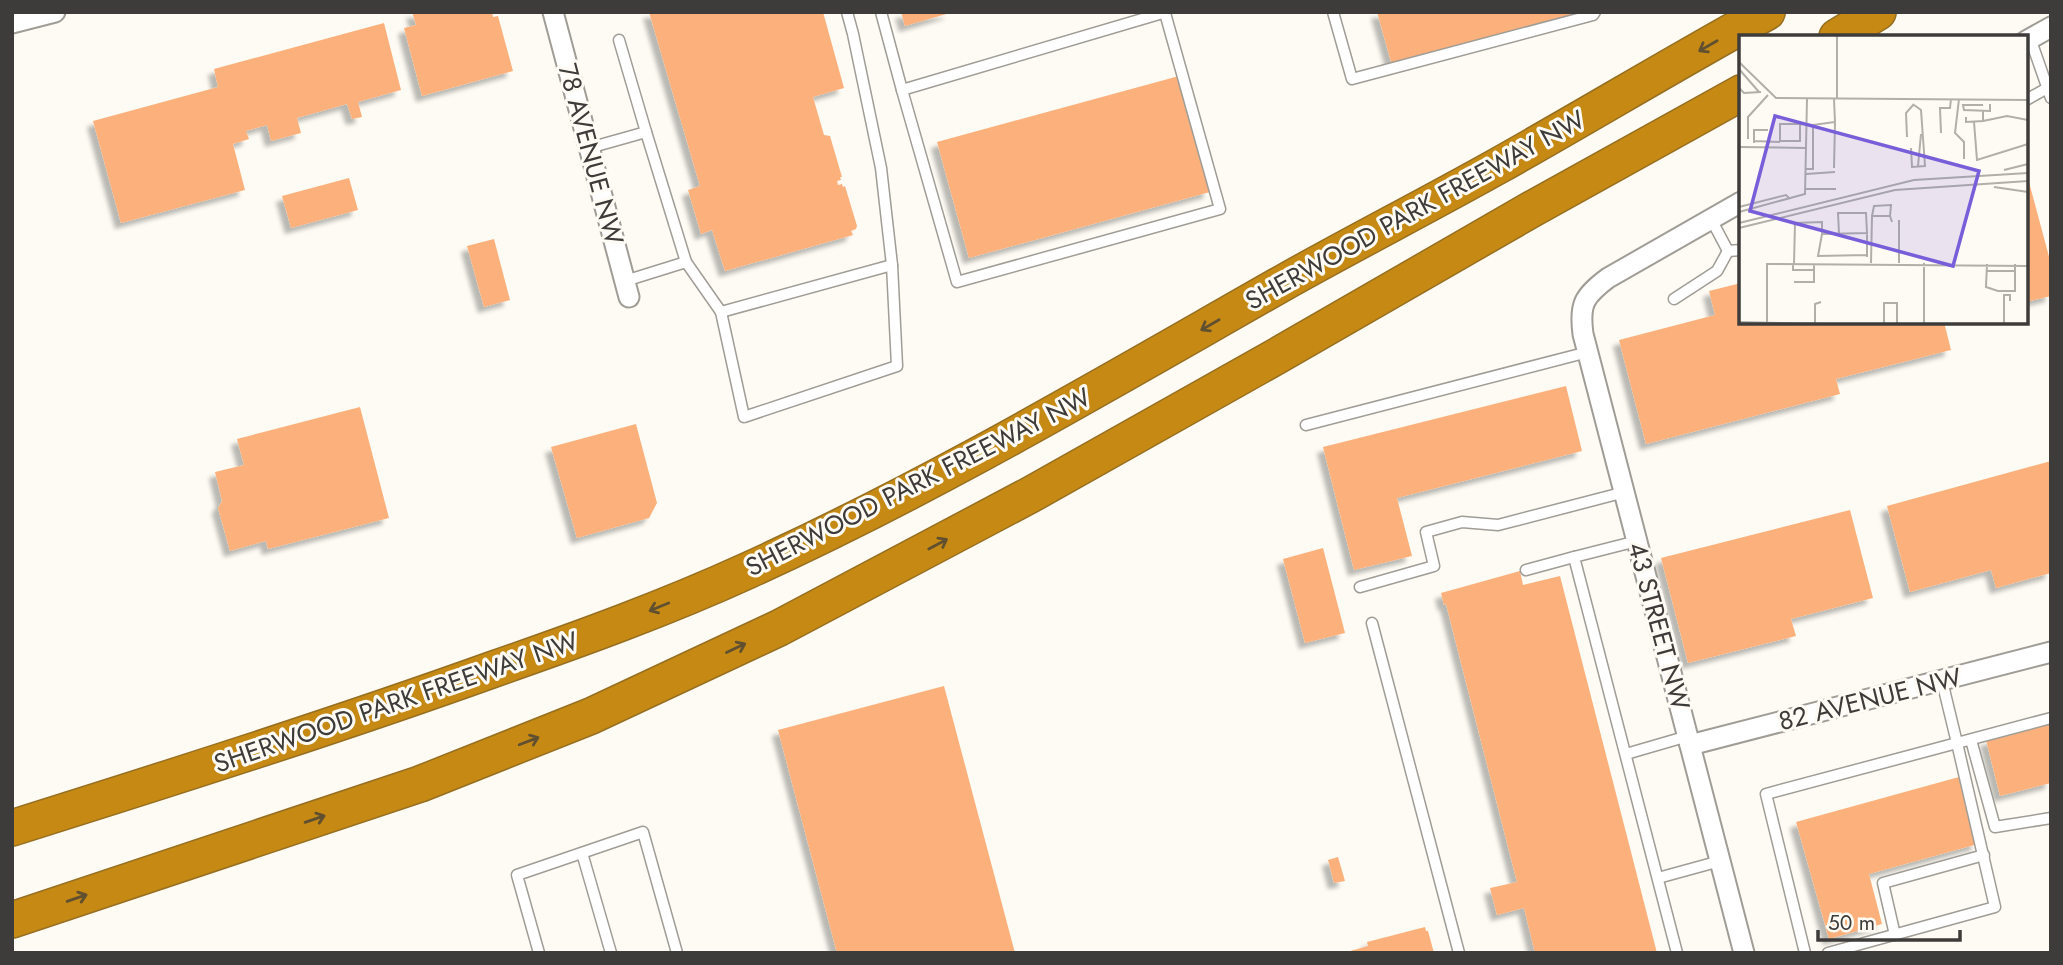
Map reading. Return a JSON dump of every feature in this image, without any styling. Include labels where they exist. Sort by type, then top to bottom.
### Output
[{"type":"highway","name":"SHERWOOD PARK FREEWAY NW","points":[[12,828],[274,746],[600,631],[743,573],[833,531],[1094,392],[1767,12]]},
{"type":"highway","points":[[1840,35],[1878,12]]},
{"type":"highway","points":[[12,920],[420,783],[591,716],[779,628],[1030,495],[1739,94]]},
{"type":"highway","points":[[12,803],[134,774],[274,746]]},
{"type":"street","points":[[12,23],[55,12]]},
{"type":"street","name":"78 AVENUE NW","points":[[553,12],[627,289]]},
{"type":"street","points":[[2028,39],[2051,27]]},
{"type":"street","points":[[1711,219],[1739,203]]},
{"type":"street","name":"43 STREET NW","points":[[1711,219],[1594,288],[1585,299],[1581,319],[1744,953]]},
{"type":"street","name":"82 AVENUE NW","points":[[1689,741],[1942,681],[2051,652]]},
{"type":"lane","points":[[620,40],[686,262],[721,312],[744,417],[897,366],[892,265],[881,168],[847,12]]},
{"type":"lane","points":[[881,12],[902,90],[957,282],[1220,209],[1166,12],[902,90]]},
{"type":"lane","points":[[1333,12],[1352,79],[1593,15],[1595,12]]},
{"type":"lane","points":[[2028,39],[2050,91],[2028,99]]},
{"type":"lane","points":[[589,148],[646,132]]},
{"type":"lane","points":[[1711,219],[1728,251]]},
{"type":"lane","points":[[1728,251],[1739,250]]},
{"type":"lane","points":[[1674,299],[1717,271],[1728,251]]},
{"type":"lane","points":[[627,289],[686,262]]},
{"type":"lane","points":[[721,312],[892,265]]},
{"type":"lane","points":[[1306,425],[1588,352]]},
{"type":"lane","points":[[1360,587],[1434,566],[1426,532],[1462,522],[1498,524],[1625,492]]},
{"type":"lane","points":[[1526,570],[1637,541]]},
{"type":"lane","points":[[1574,557],[1677,953]]},
{"type":"lane","points":[[1372,623],[1459,953]]},
{"type":"lane","points":[[1828,953],[1995,907],[1942,681]]},
{"type":"lane","points":[[1805,953],[1766,794],[2051,718]]},
{"type":"lane","points":[[1971,740],[1995,827],[2051,818]]},
{"type":"lane","points":[[1626,754],[1689,741]]},
{"type":"lane","points":[[539,953],[517,875],[643,832],[677,953]]},
{"type":"lane","points":[[582,853],[611,953]]},
{"type":"lane","points":[[1895,934],[1883,883],[1984,855]]},
{"type":"lane","points":[[1658,878],[1720,861]]},
{"type":"building","points":[[412,12],[492,12],[493,17],[498,16],[513,71],[422,96],[404,28],[416,25]]},
{"type":"building","points":[[649,12],[823,12],[844,88],[813,97],[824,135],[830,136],[842,177],[837,181],[838,185],[845,186],[857,226],[851,231],[853,235],[725,271],[712,230],[701,234],[688,190],[700,186]]},
{"type":"building","points":[[901,12],[950,12],[950,13],[905,26]]},
{"type":"building","points":[[1377,12],[1582,12],[1582,13],[1392,65]]},
{"type":"building","points":[[384,23],[401,90],[358,102],[362,117],[352,119],[347,104],[297,118],[301,133],[271,141],[267,125],[246,131],[249,139],[233,144],[245,190],[121,223],[93,121],[218,87],[214,69]]},
{"type":"building","points":[[1179,76],[1210,192],[969,258],[937,142]]},
{"type":"building","points":[[349,178],[358,210],[291,228],[282,196]]},
{"type":"building","points":[[2028,178],[2051,264],[2051,296],[2028,302]]},
{"type":"building","points":[[494,239],[510,300],[484,307],[467,246]]},
{"type":"building","points":[[1739,284],[1739,324],[1944,324],[1951,350],[1836,379],[1840,394],[1646,444],[1619,340],[1715,315],[1709,291]]},
{"type":"building","points":[[1566,386],[1582,451],[1397,498],[1412,556],[1354,570],[1323,447]]},
{"type":"building","points":[[360,407],[389,518],[268,549],[266,541],[230,551],[218,508],[222,501],[215,472],[244,465],[237,439]]},
{"type":"building","points":[[636,424],[657,503],[649,518],[577,538],[551,447]]},
{"type":"building","points":[[2051,461],[2051,573],[1996,588],[1991,570],[1910,592],[1887,506]]},
{"type":"building","points":[[1850,510],[1873,598],[1791,619],[1796,636],[1688,663],[1661,558]]},
{"type":"building","points":[[1323,548],[1345,633],[1305,643],[1283,559]]},
{"type":"building","points":[[1520,571],[1523,585],[1560,576],[1657,953],[1535,953],[1524,908],[1497,915],[1490,888],[1517,882],[1441,593]]},
{"type":"building","points":[[944,686],[1015,953],[837,953],[778,730]]},
{"type":"building","points":[[2051,724],[2051,783],[2000,796],[1986,740]]},
{"type":"building","points":[[1959,777],[1978,844],[1869,874],[1882,924],[1829,939],[1796,822]]},
{"type":"building","points":[[1338,857],[1345,881],[1334,883],[1328,860]]},
{"type":"building","points":[[1425,927],[1434,953],[1343,953],[1368,946],[1367,942]]}]
